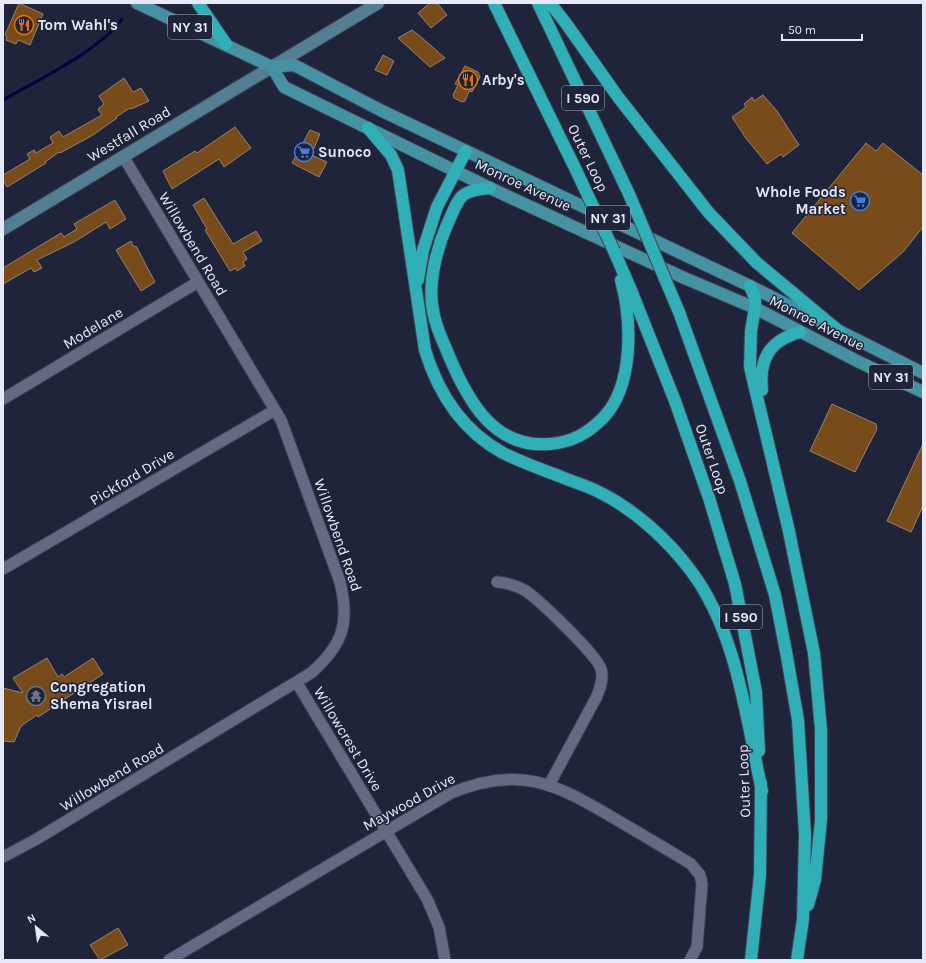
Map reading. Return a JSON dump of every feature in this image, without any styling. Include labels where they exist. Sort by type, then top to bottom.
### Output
[{"type":"highway","points":[[198,3],[226,44]]},
{"type":"highway","name":"Outer Loop","points":[[494,3],[576,168],[614,251],[627,288],[675,401],[706,491],[734,584],[756,692],[762,791],[760,875],[751,960]]},
{"type":"highway","name":"Outer Loop","points":[[538,3],[629,194],[678,312],[740,481],[774,595],[787,657],[799,727],[805,834],[803,919],[797,960]]},
{"type":"highway","points":[[550,3],[618,97],[709,213],[757,263],[840,332]]},
{"type":"highway","points":[[368,128],[391,155],[398,170],[425,350],[431,368],[447,401],[471,430],[503,453],[600,492],[619,504],[656,533],[692,572],[708,597],[728,643],[737,675],[762,791]]},
{"type":"highway","points":[[416,293],[423,250],[437,207],[466,151]]},
{"type":"highway","points":[[490,188],[472,189],[461,196],[440,241],[432,288],[432,304],[442,339],[464,387],[475,407],[496,430],[511,439],[524,443],[540,445],[558,443],[578,438],[593,428],[607,414],[623,380],[628,358],[629,329],[627,288]]},
{"type":"highway","points":[[750,286],[755,298],[755,308],[751,331],[750,367],[788,527],[814,653],[821,729],[821,820],[816,880],[803,919]]},
{"type":"highway","points":[[764,425],[760,373],[771,347],[786,336],[800,332]]},
{"type":"main road","name":"NY 31","points":[[137,3],[272,67]]},
{"type":"main road","name":"Monroe Avenue","points":[[923,373],[750,286],[382,111],[294,65],[272,67],[284,87],[490,188],[682,277],[755,308],[858,362],[923,392]]},
{"type":"street","name":"Westfall Road","points":[[3,229],[378,3]]},
{"type":"street","name":"Willowbend Road","points":[[3,857],[35,840],[297,683],[321,665],[336,646],[344,622],[345,602],[340,582],[297,462],[275,410],[123,156]]},
{"type":"street","name":"Modelane","points":[[3,399],[198,282]]},
{"type":"street","name":"Pickford Drive","points":[[3,569],[275,410]]},
{"type":"street","points":[[497,582],[520,588],[532,596],[588,649],[600,667],[602,676],[601,688],[549,784]]},
{"type":"street","name":"Willowcrest Drive","points":[[297,683],[435,915],[442,938],[446,960]]},
{"type":"street","name":"Maywood Drive","points":[[169,960],[429,805],[466,787],[509,779],[528,780],[549,784],[573,794],[692,864],[698,870],[702,884],[697,947],[690,960]]},
{"type":"building","name":"Tom Wahl's","points":[[19,3],[43,14],[30,45],[18,40],[16,44],[6,40],[7,36],[5,35]]},
{"type":"building","points":[[430,3],[437,3],[447,15],[431,28],[418,13]]},
{"type":"building","points":[[412,30],[445,58],[430,67],[398,38]]},
{"type":"building","points":[[383,55],[394,61],[387,75],[375,70]]},
{"type":"building","name":"Arby's","points":[[465,66],[478,72],[480,77],[472,92],[469,91],[465,101],[462,102],[454,98],[453,95],[458,85],[455,84]]},
{"type":"building","points":[[124,78],[133,92],[141,88],[149,101],[131,109],[130,108],[93,135],[60,153],[59,152],[45,162],[46,163],[7,187],[3,180],[3,175],[30,159],[27,154],[34,150],[36,153],[53,143],[50,137],[59,131],[63,137],[102,115],[98,109],[104,104],[99,96]]},
{"type":"building","points":[[763,95],[777,111],[799,145],[783,157],[781,154],[767,164],[745,137],[732,117],[746,107],[744,104],[752,97],[754,101]]},
{"type":"building","points":[[235,127],[251,148],[224,167],[219,159],[172,189],[163,171],[195,151],[197,153]]},
{"type":"building","name":"Sunoco","points":[[310,130],[320,134],[311,155],[327,162],[319,177],[292,163]]},
{"type":"building","points":[[866,143],[876,151],[883,143],[923,175],[923,227],[903,252],[859,290],[792,233]]},
{"type":"building","points":[[204,198],[233,244],[256,231],[262,241],[243,252],[247,259],[243,262],[245,266],[237,271],[236,268],[230,271],[205,230],[207,229],[193,205]]},
{"type":"building","points":[[115,200],[126,219],[110,229],[106,222],[74,242],[37,260],[42,268],[34,272],[31,268],[3,284],[3,268],[61,233],[64,237],[77,229],[74,224]]},
{"type":"building","points":[[131,241],[134,247],[136,246],[155,282],[141,291],[116,250]]},
{"type":"building","points":[[832,404],[876,424],[877,429],[855,472],[810,451]]},
{"type":"building","points":[[923,444],[923,506],[911,532],[887,521]]},
{"type":"building","name":"Congregation Shema Yisrael","points":[[47,658],[58,677],[62,674],[64,677],[93,658],[103,674],[38,717],[37,715],[21,726],[14,742],[3,741],[3,688],[23,693],[13,678]]},
{"type":"building","points":[[118,928],[128,945],[100,960],[90,945]]},
{"type":"waterway","points":[[3,100],[84,53],[100,42],[122,19]]},
{"type":"place","name":"Tom Wahl's","points":[[24,25]]},
{"type":"place","name":"Arby's","points":[[468,80]]},
{"type":"place","name":"Sunoco","points":[[304,152]]},
{"type":"place","name":"Whole Foods Market","points":[[860,201]]},
{"type":"place","name":"Congregation Shema Yisrael","points":[[36,696]]}]
